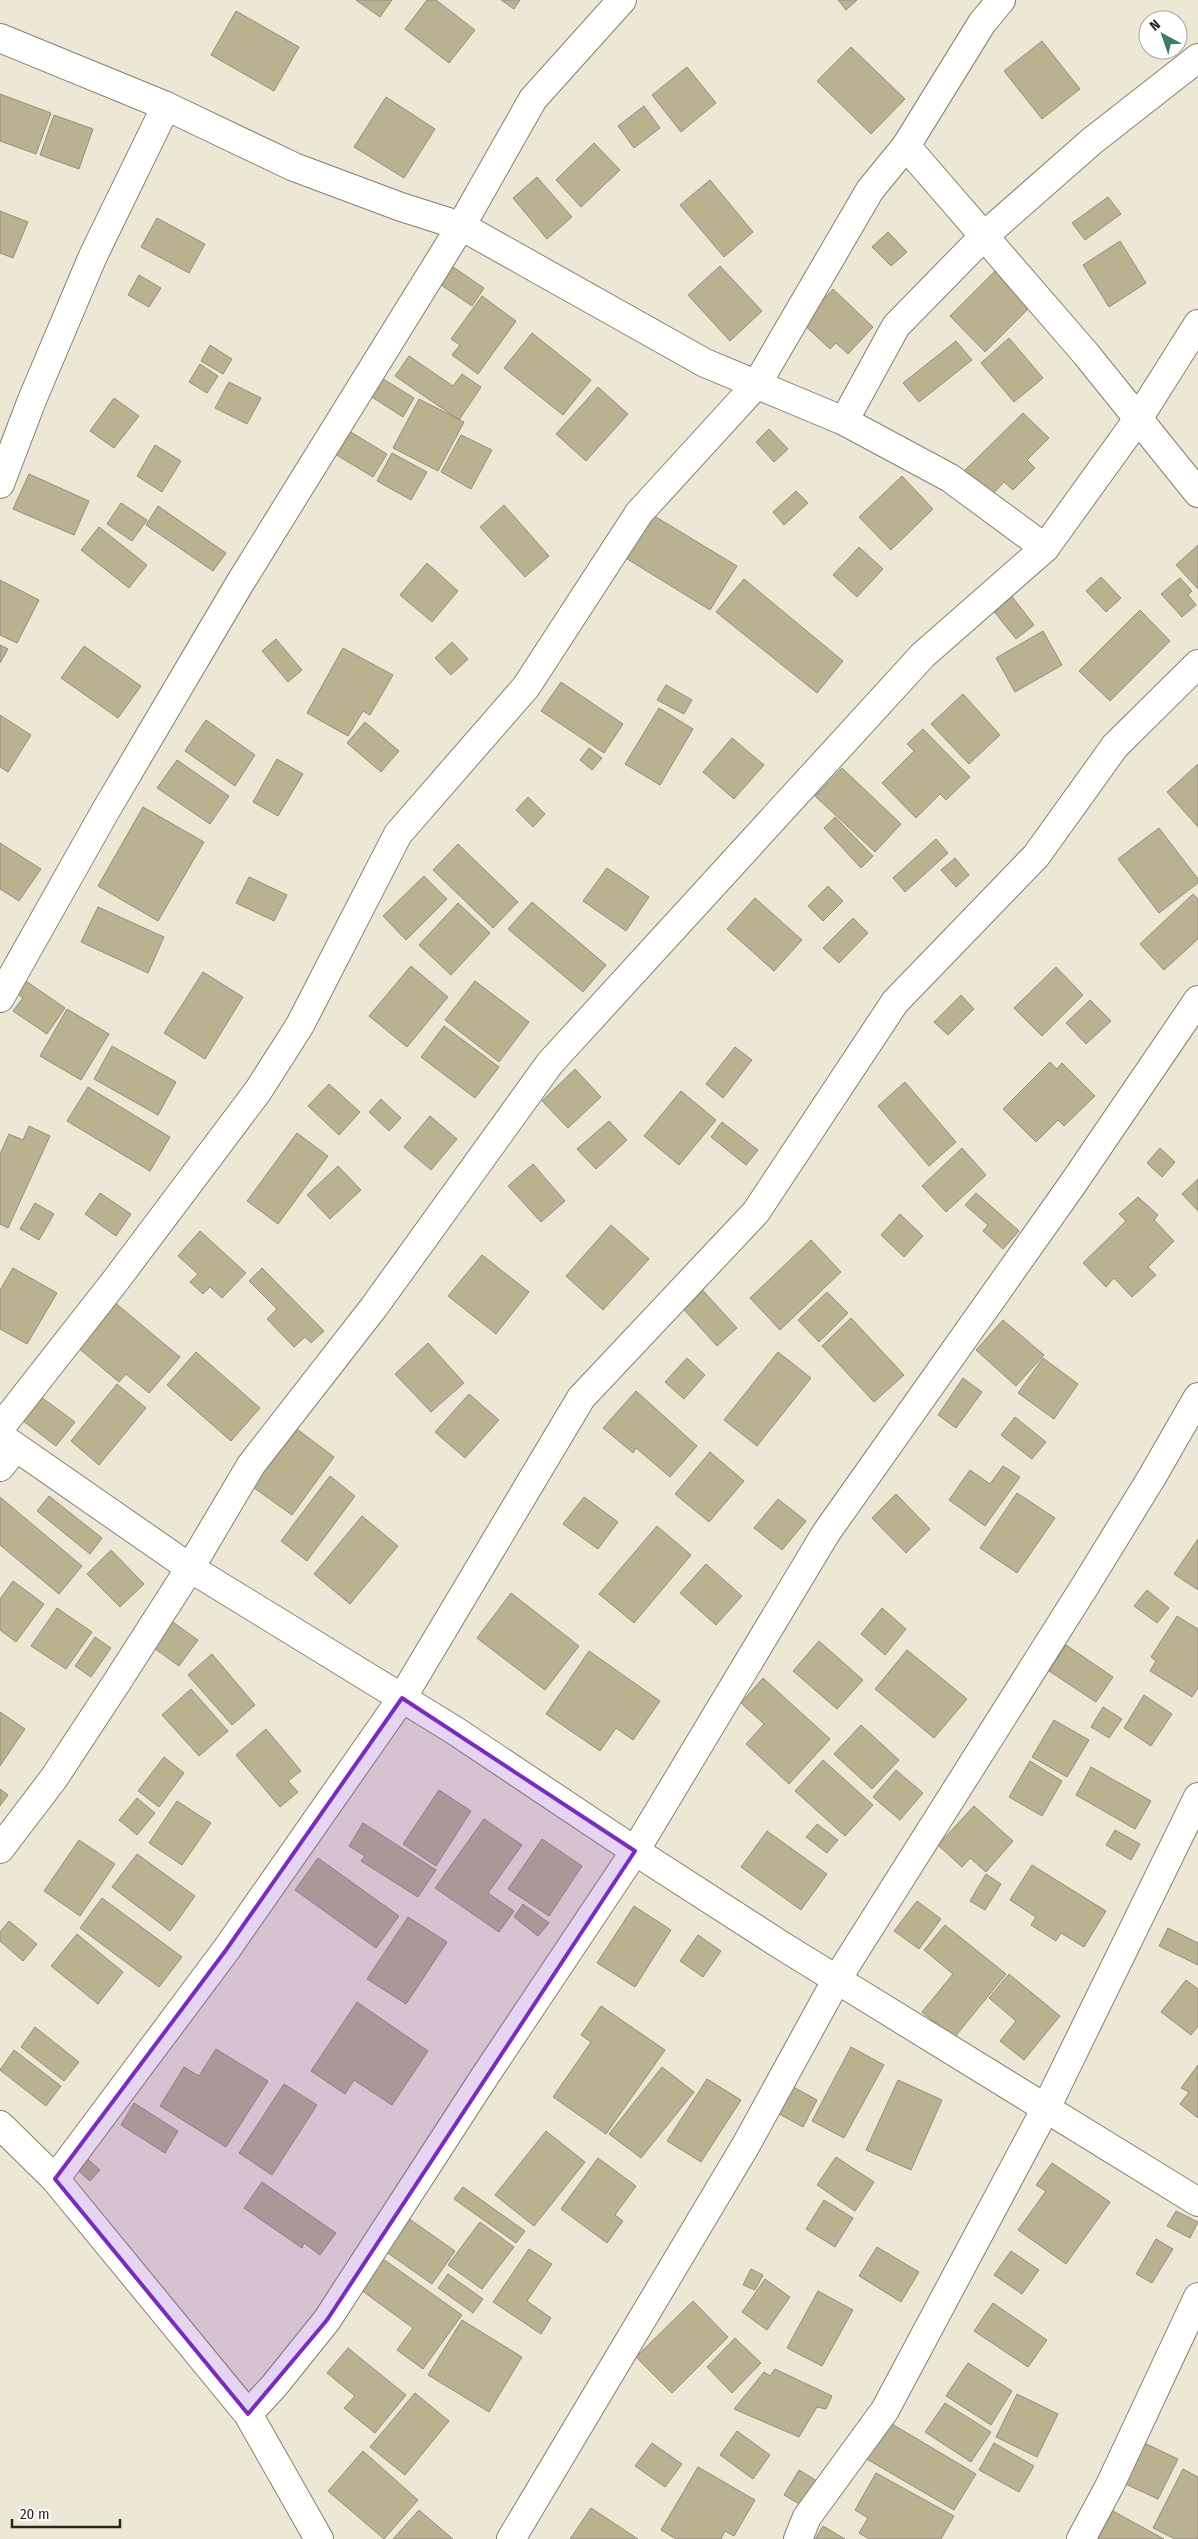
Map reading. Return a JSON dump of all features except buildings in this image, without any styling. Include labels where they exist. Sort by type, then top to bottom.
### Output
[{"type":"street","points":[[0,998],[106,810],[240,583],[461,226],[533,99],[622,0]]},
{"type":"street","points":[[1000,0],[982,23],[906,146],[870,190],[757,384],[640,513],[526,687],[398,834],[300,1025],[258,1091],[116,1280],[4,1445],[104,1507],[190,1568],[402,1698],[635,1852],[1198,2202]]},
{"type":"street","points":[[0,38],[166,106],[294,167],[401,207],[461,226],[705,363],[844,421],[950,478],[1045,548]]},
{"type":"street","points":[[844,421],[896,326],[984,236],[1092,141],[1198,58]]},
{"type":"street","points":[[0,484],[32,400],[93,256],[166,106]]},
{"type":"street","points":[[906,146],[1086,354],[1198,493]]},
{"type":"street","points":[[0,1850],[54,1778],[190,1568],[251,1464],[374,1307],[550,1063],[923,655],[1045,548],[1138,419],[1198,324]]},
{"type":"street","points":[[55,2179],[226,1950],[402,1698],[581,1398],[756,1212],[895,1002],[1036,856],[1115,746],[1198,664]]},
{"type":"street","points":[[248,2414],[274,2386],[326,2320],[483,2079],[635,1852],[826,1533],[1072,1185],[1198,1000]]},
{"type":"street","points":[[511,2539],[746,2144],[837,1979],[1085,1586],[1152,1477],[1198,1397]]},
{"type":"street","points":[[798,2539],[807,2516],[885,2410],[1046,2108],[1198,1797]]},
{"type":"street","points":[[0,2125],[55,2179],[248,2414],[319,2539]]},
{"type":"street","points":[[1081,2539],[1110,2485],[1198,2297]]},
{"type":"highlighted area","points":[[402,1698],[635,1851],[327,2320],[248,2414],[55,2179],[226,1950]]}]
